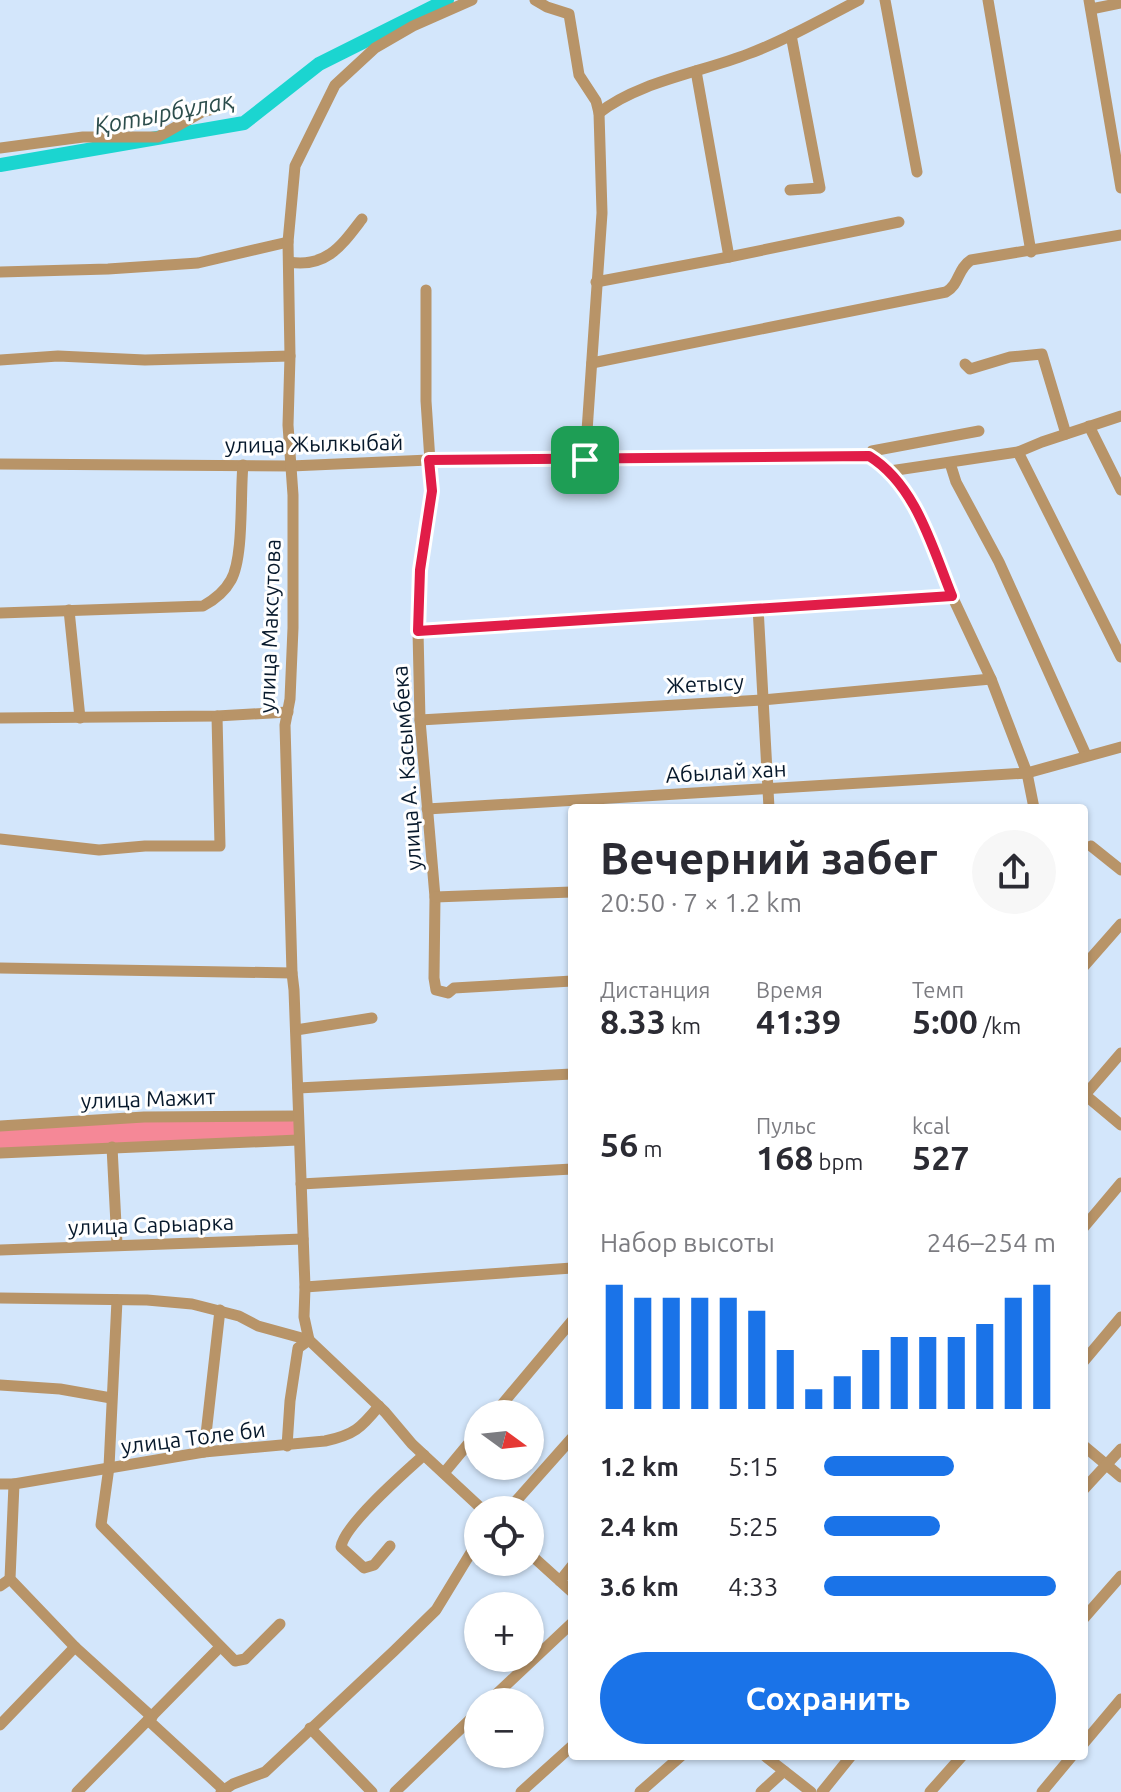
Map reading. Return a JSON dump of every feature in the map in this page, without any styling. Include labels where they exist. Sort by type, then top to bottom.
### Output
[{"type":"street","name":"улица Максутова","points":[[309,1340],[304,1317],[285,725],[293,628],[288,242],[295,166],[335,85],[375,48],[413,26],[472,0]]},
{"type":"street","points":[[535,0],[569,14],[579,75],[596,101],[599,113],[603,187],[585,460]]},
{"type":"street","points":[[599,113],[610,103],[749,54],[859,0]]},
{"type":"street","points":[[885,0],[917,172]]},
{"type":"street","points":[[988,0],[1031,252]]},
{"type":"street","points":[[1121,3],[1090,4],[1121,188]]},
{"type":"street","points":[[790,190],[820,188],[791,35]]},
{"type":"street","points":[[696,71],[729,257]]},
{"type":"street","points":[[0,148],[83,137],[158,137],[202,112],[214,109]]},
{"type":"street","points":[[289,262],[319,259],[337,251],[362,219]]},
{"type":"street","points":[[596,282],[899,222]]},
{"type":"street","points":[[592,363],[946,292],[954,286],[961,268],[971,260],[1121,235]]},
{"type":"street","points":[[0,272],[198,263],[288,242]]},
{"type":"street","name":"улица А. Касымбека","points":[[426,290],[432,491],[420,570],[418,631],[420,720],[435,897],[436,990],[448,993],[454,988],[568,981]]},
{"type":"street","points":[[965,364],[970,369],[1010,357],[1042,354],[1066,434]]},
{"type":"street","points":[[0,360],[58,356],[145,360],[290,356]]},
{"type":"street","points":[[890,471],[1018,452],[1121,416]]},
{"type":"street","points":[[1089,426],[1121,490]]},
{"type":"street","name":"улица Жылкыбай","points":[[0,464],[291,466],[429,460],[869,456],[872,451],[979,431]]},
{"type":"street","points":[[1018,452],[1121,657]]},
{"type":"street","points":[[869,456],[890,471],[922,521],[952,596],[991,679],[1027,773],[1033,804]]},
{"type":"street","points":[[950,463],[956,482],[999,562],[1086,755]]},
{"type":"street","points":[[0,613],[203,606],[216,598],[231,581],[238,561],[243,465]]},
{"type":"street","points":[[418,631],[952,596]]},
{"type":"street","points":[[758,607],[769,804]]},
{"type":"street","points":[[69,610],[80,718]]},
{"type":"street","name":"Жетысу","points":[[420,720],[762,700],[991,679]]},
{"type":"street","points":[[0,718],[217,716],[288,712]]},
{"type":"street","points":[[0,839],[99,850],[145,846],[220,846],[217,716]]},
{"type":"street","name":"Абылай хан","points":[[427,809],[1027,773],[1121,747]]},
{"type":"street","points":[[1091,846],[1121,870]]},
{"type":"street","points":[[435,897],[568,892]]},
{"type":"street","points":[[1088,961],[1121,924]]},
{"type":"street","points":[[0,968],[292,973]]},
{"type":"street","points":[[296,1030],[372,1018]]},
{"type":"street","points":[[1088,1090],[1121,1053]]},
{"type":"street","points":[[298,1088],[568,1074]]},
{"type":"street","points":[[1088,1098],[1121,1125]]},
{"type":"street","name":"улица Мажит","points":[[0,1126],[144,1117],[298,1116]]},
{"type":"street","points":[[0,1153],[298,1140]]},
{"type":"street","points":[[112,1147],[117,1244]]},
{"type":"street","points":[[301,1184],[568,1169]]},
{"type":"street","points":[[1088,1222],[1121,1183]]},
{"type":"street","name":"улица Сарыарка","points":[[0,1250],[303,1239]]},
{"type":"street","points":[[305,1287],[568,1268]]},
{"type":"street","points":[[0,1298],[192,1304],[220,1310],[258,1326],[309,1340],[468,1496]]},
{"type":"street","points":[[117,1300],[109,1467],[101,1525],[235,1661],[245,1659],[280,1624]]},
{"type":"street","points":[[204,1452],[220,1310]]},
{"type":"street","points":[[1088,1356],[1121,1317]]},
{"type":"street","points":[[506,1400],[568,1326]]},
{"type":"street","points":[[287,1446],[298,1348],[309,1340]]},
{"type":"street","points":[[0,1385],[60,1389],[111,1398]]},
{"type":"street","name":"улица Толе би","points":[[0,1484],[204,1452],[287,1446],[343,1437],[359,1430],[379,1406]]},
{"type":"street","points":[[520,1496],[568,1442]]},
{"type":"street","points":[[444,1473],[464,1449]]},
{"type":"street","points":[[1088,1449],[1121,1477]]},
{"type":"street","points":[[1088,1485],[1121,1449]]},
{"type":"street","points":[[390,1546],[374,1565],[364,1568],[341,1547],[342,1539],[356,1522],[424,1455]]},
{"type":"street","points":[[14,1484],[5,1583],[222,1791],[265,1772],[436,1610],[464,1564]]},
{"type":"street","points":[[544,1567],[568,1588]]},
{"type":"street","points":[[560,1581],[568,1571]]},
{"type":"street","points":[[1088,1613],[1121,1576]]},
{"type":"street","points":[[503,1688],[568,1627]]},
{"type":"street","points":[[0,1725],[75,1647]]},
{"type":"street","points":[[77,1792],[220,1647]]},
{"type":"street","points":[[1088,1738],[1121,1699]]},
{"type":"street","points":[[395,1792],[464,1725]]},
{"type":"street","points":[[310,1728],[372,1792]]},
{"type":"street","points":[[521,1792],[568,1750]]},
{"type":"street","points":[[640,1792],[676,1760]]},
{"type":"street","points":[[770,1760],[811,1792]]},
{"type":"street","points":[[822,1792],[848,1760]]},
{"type":"street","points":[[930,1792],[958,1760]]},
{"type":"street","points":[[1042,1792],[1069,1760]]},
{"type":"street","points":[[761,1792],[784,1771]]},
{"type":"shaded area","points":[[245,1116],[301,1122],[300,1139],[0,1154],[0,1126]]},
{"type":"waterway","name":"Қотырбұлақ","points":[[0,165],[244,123],[319,64],[447,0]]},
{"type":"route","points":[[869,456],[890,471],[911,501],[952,596],[418,631],[420,570],[432,491],[429,460],[585,460],[869,456]]}]
